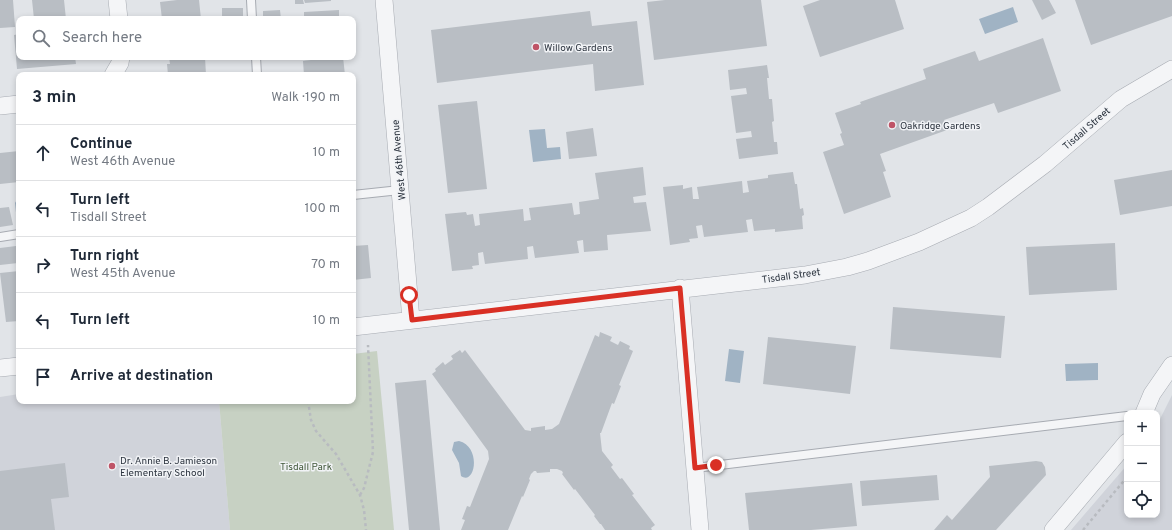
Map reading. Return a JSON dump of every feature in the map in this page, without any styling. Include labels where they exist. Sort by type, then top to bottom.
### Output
[{"type":"street","points":[[118,0],[119,16]]},
{"type":"street","name":"West 46th Avenue","points":[[384,0],[412,320]]},
{"type":"street","points":[[115,72],[120,63],[120,60]]},
{"type":"street","name":"Tisdall Street","points":[[356,327],[805,274],[846,267],[868,261],[920,242],[971,218],[1045,164],[1121,98],[1172,69]]},
{"type":"street","points":[[0,106],[16,104]]},
{"type":"street","points":[[680,288],[700,530]]},
{"type":"street","points":[[1145,410],[1152,394],[1172,365]]},
{"type":"street","points":[[0,368],[16,366]]},
{"type":"street","points":[[1053,530],[1124,446]]},
{"type":"lane","points":[[251,0],[252,16]]},
{"type":"lane","points":[[256,60],[257,72]]},
{"type":"lane","points":[[356,195],[400,190]]},
{"type":"lane","points":[[0,237],[16,234]]},
{"type":"lane","points":[[695,468],[1124,416]]},
{"type":"path","points":[[360,495],[364,488],[374,452],[368,345]]},
{"type":"path","points":[[309,404],[316,431],[336,454],[356,486],[364,510],[366,530]]},
{"type":"path","points":[[1082,530],[1124,481]]},
{"type":"shaded area","name":"Dr. Annie B. Jamieson Elementary School","points":[[16,394],[16,404],[219,404],[230,530],[0,530],[0,397]]},
{"type":"shaded area","points":[[1172,395],[1172,530],[1071,530],[1124,468],[1124,518],[1160,518],[1160,419]]},
{"type":"green space","name":"Tisdall Park","points":[[377,351],[394,530],[230,530],[219,404],[356,404],[356,354]]},
{"type":"water","points":[[1013,7],[1018,22],[985,34],[979,19]]},
{"type":"water","points":[[545,129],[547,148],[560,147],[561,159],[533,162],[529,130]]},
{"type":"water","points":[[729,349],[744,351],[740,383],[725,381]]},
{"type":"water","points":[[1098,363],[1098,380],[1066,381],[1065,364]]},
{"type":"water","points":[[459,441],[471,450],[473,457],[473,471],[470,476],[466,478],[461,476],[459,463],[452,450],[454,442]]},
{"type":"building","points":[[0,0],[13,0],[15,27],[0,28]]},
{"type":"building","points":[[32,0],[64,0],[66,16],[34,16]]},
{"type":"building","points":[[199,0],[201,16],[162,16],[160,2]]},
{"type":"building","points":[[295,0],[303,0],[304,4],[295,4]]},
{"type":"building","points":[[304,0],[331,0],[331,1],[305,3]]},
{"type":"building","points":[[665,0],[761,0],[767,46],[654,60],[647,2]]},
{"type":"building","points":[[820,0],[895,0],[904,29],[820,57],[803,6]]},
{"type":"building","points":[[1032,0],[1049,0],[1056,13],[1042,20]]},
{"type":"building","points":[[1075,0],[1172,0],[1172,16],[1091,45]]},
{"type":"building","points":[[222,8],[243,8],[243,16],[222,16]]},
{"type":"building","points":[[280,10],[281,16],[263,16],[263,11]]},
{"type":"building","points":[[339,10],[339,16],[304,16],[304,12]]},
{"type":"building","name":"Willow Gardens","points":[[590,11],[592,26],[637,21],[644,85],[595,91],[593,64],[437,83],[431,30]]},
{"type":"building","points":[[14,35],[16,35],[16,58]]},
{"type":"building","name":"Oakridge Gardens","points":[[1043,38],[1061,91],[998,113],[994,103],[944,120],[947,130],[880,154],[886,171],[883,172],[891,197],[844,214],[823,152],[844,145],[840,134],[842,133],[835,113],[861,104],[860,102],[926,79],[923,69],[975,51],[979,61]]},
{"type":"building","points":[[16,60],[75,60],[76,64],[17,69]]},
{"type":"building","points":[[169,60],[205,60],[206,72],[168,72],[167,64],[170,64]]},
{"type":"building","points":[[343,60],[345,72],[304,72],[303,61]]},
{"type":"building","points":[[767,65],[769,78],[767,78],[769,99],[772,99],[774,121],[772,122],[774,142],[777,142],[778,154],[739,159],[736,139],[752,137],[751,131],[736,133],[731,96],[747,94],[746,88],[730,90],[728,70]]},
{"type":"building","points":[[477,101],[487,189],[448,193],[438,105]]},
{"type":"building","points":[[593,128],[597,156],[569,159],[566,132]]},
{"type":"building","points":[[16,151],[16,182],[0,184],[0,153]]},
{"type":"building","points":[[643,167],[646,195],[633,197],[634,203],[646,202],[651,231],[607,235],[608,250],[584,252],[583,240],[577,241],[579,253],[535,258],[533,246],[527,247],[528,259],[485,264],[483,252],[478,253],[479,265],[472,266],[473,269],[452,271],[445,214],[466,212],[467,215],[473,214],[475,226],[480,225],[479,214],[523,209],[524,221],[531,220],[529,208],[572,203],[574,215],[580,214],[579,202],[599,199],[595,173]]},
{"type":"building","points":[[1172,170],[1172,206],[1120,215],[1114,180]]},
{"type":"building","points":[[793,172],[795,184],[797,184],[800,209],[803,208],[803,229],[775,232],[775,229],[754,231],[752,219],[746,220],[748,232],[704,237],[702,225],[696,226],[698,238],[689,239],[690,242],[670,245],[663,187],[683,185],[683,189],[692,187],[693,199],[699,199],[697,187],[742,181],[743,193],[749,192],[747,181],[768,178],[768,175]]},
{"type":"building","points":[[9,207],[13,225],[0,227],[0,208]]},
{"type":"building","points":[[1115,243],[1117,290],[1029,295],[1026,247]]},
{"type":"building","points":[[368,245],[371,278],[356,280],[356,246]]},
{"type":"building","points":[[16,246],[16,263],[0,265],[0,248]]},
{"type":"building","points":[[16,271],[16,321],[6,322],[0,273]]},
{"type":"building","points":[[893,307],[1005,316],[1001,358],[890,349]]},
{"type":"building","points":[[600,332],[612,337],[610,341],[618,345],[620,341],[630,346],[629,349],[633,351],[619,385],[621,386],[614,404],[612,403],[600,433],[602,451],[613,465],[611,467],[620,479],[622,478],[634,494],[632,495],[655,525],[651,528],[652,530],[605,530],[594,516],[595,515],[562,474],[562,471],[550,469],[550,472],[537,473],[534,471],[531,474],[530,480],[508,530],[461,530],[465,520],[462,519],[467,506],[470,507],[489,459],[488,451],[432,374],[436,371],[435,369],[443,362],[445,365],[453,359],[451,356],[460,350],[462,353],[465,350],[525,430],[531,431],[531,428],[545,426],[545,430],[552,429],[559,424],[595,335],[599,337]]},
{"type":"building","points":[[768,337],[856,346],[850,394],[763,384]]},
{"type":"building","points":[[426,380],[440,530],[409,530],[395,383]]},
{"type":"building","points":[[1036,461],[1042,462],[1045,467],[1046,475],[996,530],[934,530],[947,515],[952,520],[990,477],[989,466]]},
{"type":"building","points":[[65,463],[69,497],[51,499],[55,530],[0,530],[0,471]]},
{"type":"building","points":[[937,475],[939,500],[862,506],[860,481]]},
{"type":"building","points":[[852,483],[857,526],[811,530],[749,530],[745,493]]},
{"type":"place","name":"Willow Gardens","points":[[536,47]]},
{"type":"place","name":"Oakridge Gardens","points":[[892,125]]},
{"type":"place","name":"Dr. Annie B. Jamieson Elementary School","points":[[112,466]]},
{"type":"route","points":[[409,295],[412,320],[680,288],[695,468],[716,465]]}]
